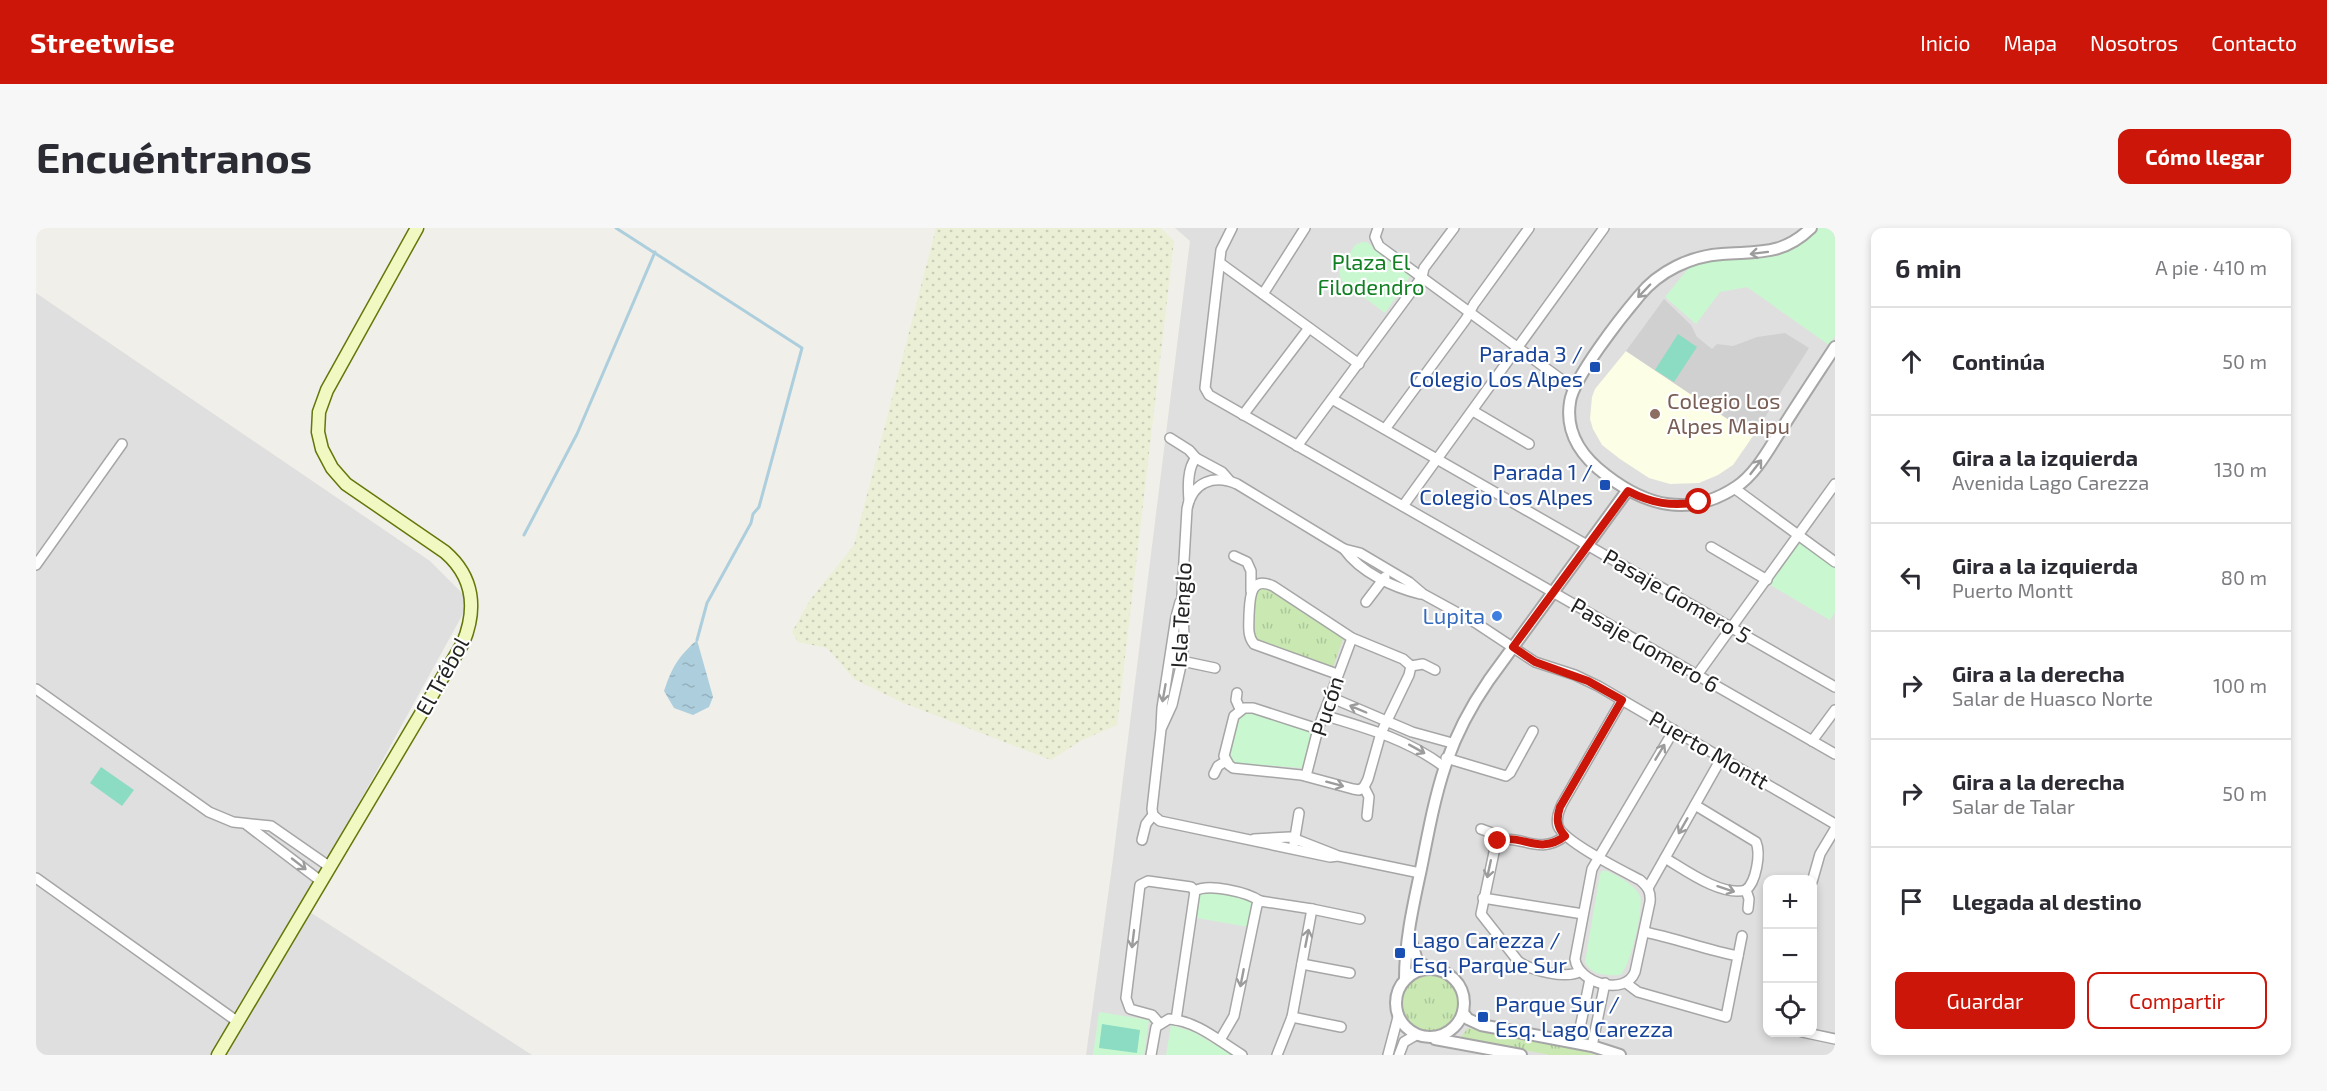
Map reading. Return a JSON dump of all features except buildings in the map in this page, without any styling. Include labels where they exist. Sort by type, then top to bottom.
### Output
[{"type":"main road","name":"El Trébol","points":[[218,1055],[463,643],[472,610],[469,587],[455,562],[445,552],[346,484],[326,458],[318,432],[320,412],[327,390],[417,228]]},
{"type":"street","points":[[1232,228],[1222,244],[1220,262],[1359,364]]},
{"type":"street","points":[[1263,294],[1305,228]]},
{"type":"street","points":[[1297,446],[1422,277],[1424,268],[1454,228]]},
{"type":"street","points":[[1386,429],[1529,228]]},
{"type":"street","points":[[1403,507],[1604,228]]},
{"type":"street","points":[[1811,228],[1792,243],[1778,249],[1759,254],[1721,254],[1680,265],[1661,275],[1638,296],[1573,388],[1569,414],[1576,443],[1589,462],[1628,491],[1649,501],[1676,505],[1708,500],[1734,488],[1758,465],[1835,347]]},
{"type":"street","points":[[1376,233],[1379,246],[1573,388]]},
{"type":"street","name":"Pasaje Gomero 6","points":[[1220,262],[1206,392],[1835,754]]},
{"type":"street","points":[[1244,415],[1309,328]]},
{"type":"street","name":"Pasaje Gomero 5","points":[[1332,399],[1835,687]]},
{"type":"street","points":[[1473,411],[1529,444]]},
{"type":"street","name":"Puerto Montt","points":[[1170,438],[1189,450],[1196,458],[1222,472],[1231,482],[1344,549],[1360,553],[1409,582],[1423,594]]},
{"type":"street","points":[[36,565],[122,444]]},
{"type":"street","name":"Isla Tenglo","points":[[1157,818],[1152,809],[1161,729],[1172,705],[1182,661],[1184,636],[1182,595],[1188,488],[1191,465],[1196,458]]},
{"type":"street","points":[[1189,501],[1196,488],[1205,482],[1214,479],[1231,482]]},
{"type":"street","points":[[1696,675],[1835,484]]},
{"type":"street","points":[[1734,488],[1835,562]]},
{"type":"street","points":[[1405,979],[1406,939],[1445,762],[1452,743],[1471,706],[1552,592],[1628,491]]},
{"type":"street","points":[[1711,546],[1767,580]]},
{"type":"street","name":"Puerto Montt","points":[[1344,549],[1350,557],[1382,581],[1423,594],[1476,622],[1535,662],[1588,681],[1835,824]]},
{"type":"street","points":[[1234,556],[1244,559],[1251,571],[1249,636],[1254,644],[1337,674]]},
{"type":"street","points":[[1251,571],[1264,577],[1268,584],[1352,638],[1403,659],[1411,666]]},
{"type":"street","points":[[1366,602],[1390,571]]},
{"type":"street","points":[[1251,591],[1259,585],[1268,584]]},
{"type":"street","points":[[1161,729],[1176,617],[1182,595]]},
{"type":"street","name":"Pucón","points":[[1306,776],[1318,729],[1352,638]]},
{"type":"street","points":[[1250,654],[1254,644]]},
{"type":"street","points":[[1170,658],[1215,668]]},
{"type":"street","points":[[1411,666],[1420,663],[1435,670]]},
{"type":"street","points":[[1318,729],[1253,708],[1240,710],[1233,719],[1224,752],[1226,761],[1239,770],[1283,772],[1359,790],[1364,787],[1368,779],[1386,722],[1409,675],[1411,666]]},
{"type":"street","points":[[36,689],[209,812],[225,820],[277,829],[330,867]]},
{"type":"street","points":[[1237,693],[1236,700],[1240,710]]},
{"type":"street","points":[[1330,697],[1412,732],[1452,743]]},
{"type":"street","points":[[1622,700],[1557,815],[1558,825],[1565,836],[1599,857],[1640,880],[1648,888],[1650,902],[1634,975],[1626,983],[1619,985],[1590,979],[1579,972],[1575,959],[1592,869],[1599,857],[1674,730]]},
{"type":"street","points":[[1812,741],[1835,710]]},
{"type":"street","points":[[1323,715],[1382,733],[1445,762],[1506,776],[1510,773],[1533,731]]},
{"type":"street","points":[[1648,888],[1722,757]]},
{"type":"street","points":[[1214,774],[1218,766],[1226,761]]},
{"type":"street","points":[[1364,787],[1369,797],[1367,816]]},
{"type":"street","points":[[1665,858],[1723,889],[1736,892],[1746,891],[1752,884],[1759,851],[1756,842],[1695,805]]},
{"type":"street","points":[[1292,850],[1299,813]]},
{"type":"street","points":[[1142,840],[1146,824],[1157,818],[1267,845],[1330,857],[1338,856]]},
{"type":"street","points":[[247,825],[322,882]]},
{"type":"street","points":[[1481,829],[1492,833],[1498,841]]},
{"type":"street","points":[[1814,875],[1820,854],[1835,829]]},
{"type":"street","points":[[1565,836],[1556,843],[1544,846],[1508,839],[1498,841],[1494,846],[1481,910],[1482,918],[1521,963],[1530,968],[1569,975],[1579,972]]},
{"type":"street","points":[[1252,840],[1295,838],[1338,856],[1420,873]]},
{"type":"street","points":[[36,878],[238,1022]]},
{"type":"street","points":[[1160,1024],[1152,1015],[1130,1009],[1126,998],[1140,885],[1143,882],[1191,887],[1194,891]]},
{"type":"street","points":[[1194,891],[1202,886],[1251,895],[1260,901],[1360,919]]},
{"type":"street","points":[[1176,1020],[1194,891]]},
{"type":"street","points":[[1746,891],[1749,899],[1748,909]]},
{"type":"street","points":[[1483,898],[1584,914]]},
{"type":"street","points":[[1220,1040],[1234,1016],[1257,905],[1260,901]]},
{"type":"street","points":[[1277,1055],[1292,1017],[1312,909]]},
{"type":"street","points":[[1409,929],[1417,960],[1429,969]]},
{"type":"street","points":[[1644,932],[1679,938],[1705,949],[1738,956]]},
{"type":"street","points":[[1626,983],[1638,992],[1726,1017],[1742,936]]},
{"type":"street","points":[[1302,964],[1350,973]]},
{"type":"street","points":[[1429,1038],[1450,1031],[1459,1021],[1463,996],[1455,981],[1441,971],[1429,969],[1418,971],[1405,979],[1396,994],[1395,1004],[1398,1017],[1405,1028],[1416,1035],[1429,1038],[1521,1055]]},
{"type":"street","points":[[1578,1043],[1590,979]]},
{"type":"street","points":[[1592,1046],[1605,983]]},
{"type":"street","points":[[1462,1013],[1468,1019],[1481,1024],[1592,1046],[1620,1055]]},
{"type":"street","points":[[1292,1017],[1341,1027]]},
{"type":"street","points":[[1388,1055],[1398,1017]]},
{"type":"street","points":[[1151,1055],[1155,1030],[1169,1019],[1187,1023],[1220,1040],[1242,1055]]},
{"type":"street","points":[[1399,1055],[1404,1042],[1416,1035]]},
{"type":"street","points":[[1817,1035],[1835,1038]]},
{"type":"shaded area","points":[[936,228],[1161,228],[1174,241],[1117,725],[1082,740],[1051,760],[901,702],[854,679],[827,648],[798,642],[792,632],[810,600],[854,545]]},
{"type":"shaded area","points":[[1175,228],[1835,228],[1835,1055],[1086,1055],[1113,859],[1190,241]]},
{"type":"shaded area","points":[[36,293],[430,561],[470,601],[302,907],[532,1055],[36,1055]]},
{"type":"shaded area","points":[[1664,299],[1691,325],[1697,337],[1712,349],[1717,344],[1733,346],[1757,337],[1785,333],[1809,348],[1753,436],[1626,351]]},
{"type":"shaded area","name":"Colegio Los Alpes Maipu","points":[[1626,351],[1753,436],[1733,465],[1718,475],[1699,483],[1670,484],[1649,478],[1602,445],[1590,419],[1592,397],[1595,389]]},
{"type":"green space","points":[[1814,228],[1835,228],[1835,336],[1829,345],[1747,287],[1720,292],[1696,324],[1665,297],[1692,264],[1715,260],[1778,256]]},
{"type":"green space","name":"Plaza El Filodendro","points":[[1367,242],[1410,276],[1385,313],[1341,280],[1339,271],[1355,245]]},
{"type":"green space","points":[[1678,334],[1697,347],[1674,382],[1655,370]]},
{"type":"green space","points":[[1800,543],[1835,567],[1835,612],[1830,620],[1767,583],[1796,544]]},
{"type":"green space","points":[[1260,588],[1270,589],[1341,636],[1343,639],[1333,667],[1253,640],[1253,594]]},
{"type":"green space","points":[[1245,712],[1256,713],[1312,731],[1302,768],[1235,763],[1229,753],[1231,740],[1238,721]]},
{"type":"green space","points":[[101,767],[134,790],[122,806],[90,783]]},
{"type":"green space","points":[[1602,871],[1607,871],[1630,884],[1638,892],[1641,903],[1628,962],[1620,975],[1595,972],[1585,962],[1600,874]]},
{"type":"green space","points":[[1198,890],[1250,897],[1253,902],[1249,927],[1197,918],[1195,914]]},
{"type":"green space","points":[[1429,974],[1440,976],[1453,987],[1458,1003],[1456,1014],[1445,1027],[1429,1032],[1418,1030],[1405,1019],[1400,1003],[1402,992],[1413,979]]},
{"type":"green space","points":[[1099,1012],[1149,1020],[1144,1055],[1093,1055]]},
{"type":"green space","points":[[1102,1024],[1140,1030],[1137,1053],[1099,1048]]},
{"type":"green space","points":[[1171,1025],[1194,1032],[1232,1055],[1166,1055]]},
{"type":"green space","points":[[1468,1028],[1597,1055],[1550,1055],[1460,1038]]},
{"type":"water","points":[[697,640],[713,697],[709,707],[693,715],[674,708],[664,691],[676,663]]},
{"type":"waterway","points":[[616,228],[802,348],[759,507],[753,514],[751,523],[707,603],[697,640]]},
{"type":"waterway","points":[[524,535],[577,434],[655,252]]},
{"type":"place","name":"Parada 3 / Colegio Los Alpes","points":[[1595,367]]},
{"type":"place","name":"Colegio Los Alpes Maipu","points":[[1655,414]]},
{"type":"place","name":"Parada 1 / Colegio Los Alpes","points":[[1605,485]]},
{"type":"place","name":"Lupita","points":[[1497,616]]},
{"type":"place","name":"Lago Carezza / Esq. Parque Sur","points":[[1400,953]]},
{"type":"place","name":"Parque Sur / Esq. Lago Carezza","points":[[1483,1017]]},
{"type":"route","points":[[1498,841],[1508,839],[1544,846],[1556,843],[1565,836],[1557,820],[1560,807],[1622,700],[1575,675],[1535,662],[1513,647],[1628,491],[1640,498],[1661,504],[1699,502]]}]
